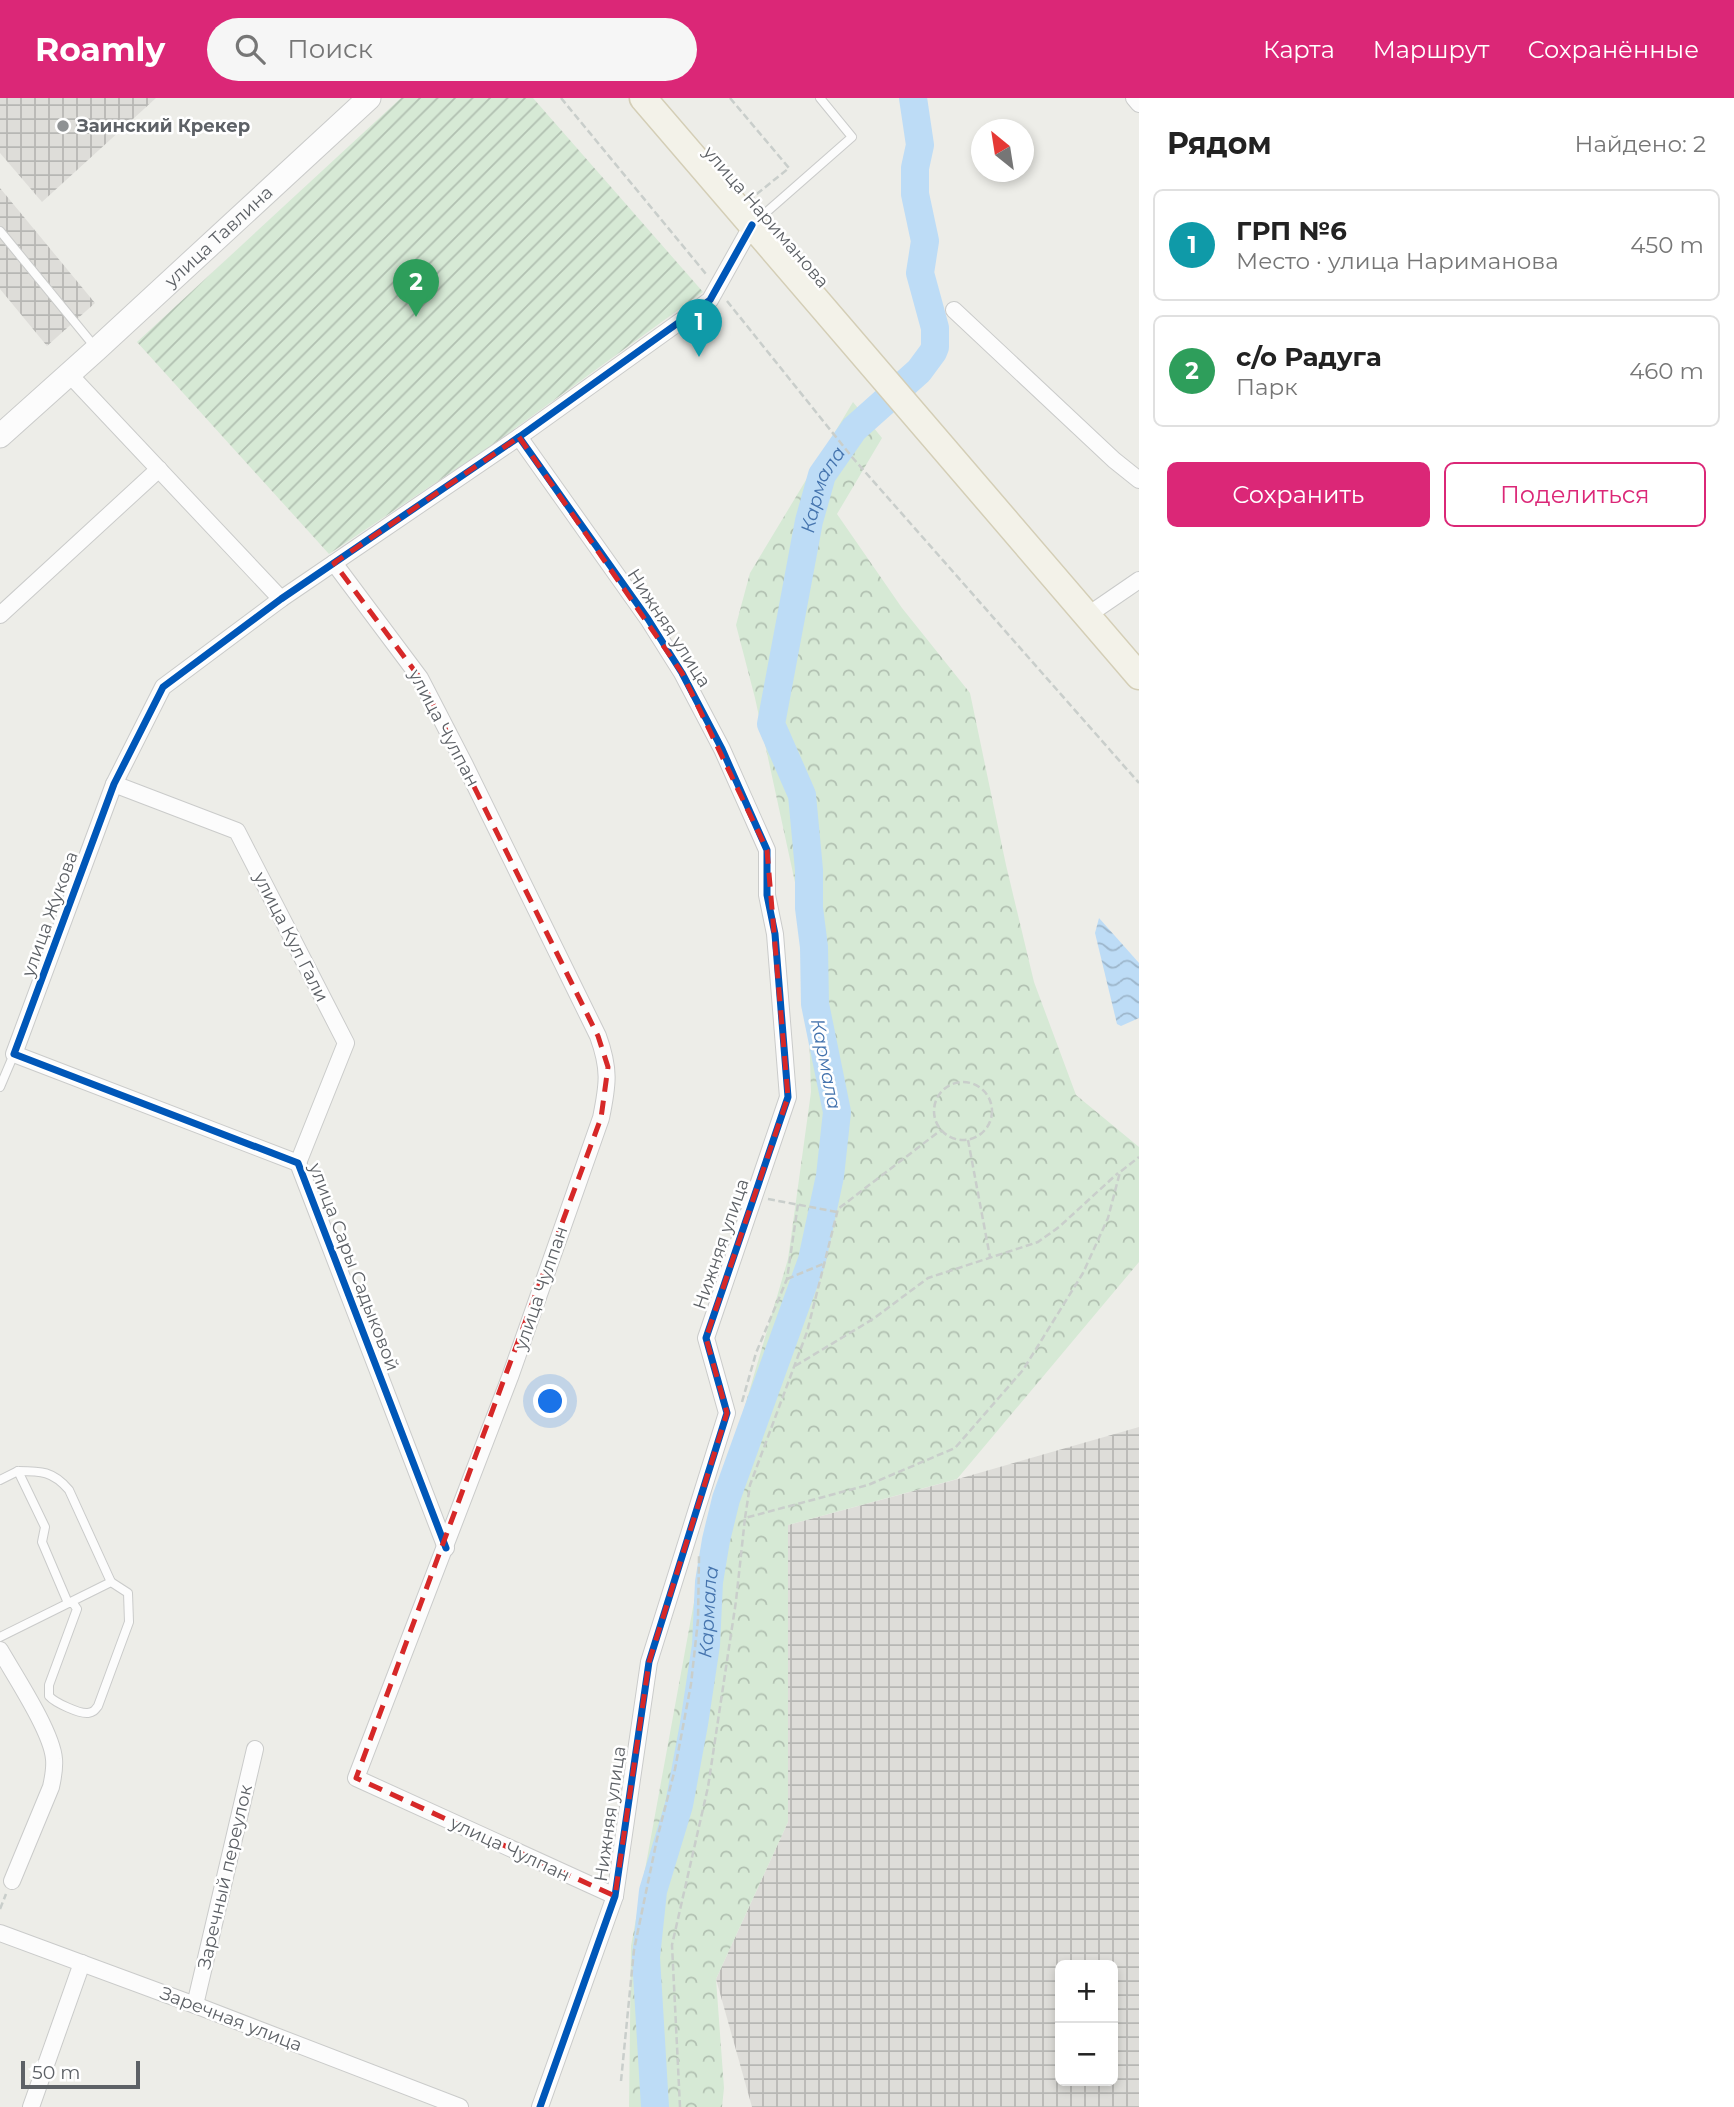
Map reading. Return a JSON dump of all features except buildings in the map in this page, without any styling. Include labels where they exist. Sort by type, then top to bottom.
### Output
[{"type":"main road","name":"улица Тавлина","points":[[0,436],[369,98]]},
{"type":"main road","name":"улица Нариманова","points":[[643,98],[1139,676]]},
{"type":"street","points":[[1134,98],[1139,104]]},
{"type":"street","name":"улица Жукова","points":[[14,1054],[114,784],[163,687],[281,600],[519,437],[710,300],[752,225]]},
{"type":"street","points":[[954,310],[1114,460],[1139,480]]},
{"type":"street","points":[[69,374],[281,600]]},
{"type":"street","name":"Нижняя улица","points":[[519,437],[648,619],[682,673],[722,750],[767,850],[767,895],[775,934],[788,1097],[705,1338],[727,1413],[649,1662],[615,1896],[540,2107]]},
{"type":"street","points":[[0,615],[159,469]]},
{"type":"street","name":"улица Чулпан","points":[[334,563],[420,678],[592,1024],[608,1067],[607,1091],[601,1118],[510,1377],[356,1779],[615,1896]]},
{"type":"street","points":[[1088,615],[1139,580]]},
{"type":"street","name":"улица Кул Гали","points":[[114,784],[237,831],[346,1043],[298,1163]]},
{"type":"street","name":"улица Сары Садыковой","points":[[14,1054],[298,1163],[446,1548]]},
{"type":"street","points":[[0,1650],[46,1732],[54,1758],[55,1773],[12,1881]]},
{"type":"street","name":"Заречный переулок","points":[[195,2005],[256,1749]]},
{"type":"street","name":"Заречная улица","points":[[0,1933],[460,2107]]},
{"type":"street","points":[[31,2107],[82,1963]]},
{"type":"lane","points":[[752,225],[852,137],[820,98]]},
{"type":"lane","points":[[0,230],[97,349]]},
{"type":"lane","points":[[0,1087],[14,1054]]},
{"type":"lane","points":[[0,1479],[18,1471],[40,1471],[52,1475],[69,1490],[111,1582],[128,1593],[128,1622],[98,1706],[91,1713],[84,1713],[53,1701],[48,1691],[77,1609],[73,1603],[68,1603]]},
{"type":"lane","points":[[18,1471],[45,1527],[42,1542],[68,1603]]},
{"type":"lane","points":[[0,1637],[111,1582]]},
{"type":"path","points":[[561,98],[852,457],[1139,783]]},
{"type":"path","points":[[730,98],[789,168]]},
{"type":"path","points":[[957,1083],[976,1085],[990,1099],[993,1108],[988,1127],[968,1140],[954,1139],[941,1130],[935,1120],[934,1110],[940,1093],[957,1083]]},
{"type":"path","points":[[680,2107],[672,1945],[708,1787],[736,1601],[750,1485],[807,1332],[835,1212],[941,1130]]},
{"type":"path","points":[[968,1140],[990,1258]]},
{"type":"path","points":[[794,1366],[873,1319],[928,1278],[1038,1242],[1139,1157]]},
{"type":"path","points":[[745,1518],[867,1485],[955,1448],[1023,1370],[1083,1273],[1108,1218],[1120,1172]]},
{"type":"path","points":[[754,1196],[835,1212]]},
{"type":"path","points":[[740,1406],[756,1353],[788,1279],[800,1205]]},
{"type":"path","points":[[788,1279],[824,1263]]},
{"type":"path","points":[[621,2081],[634,1950],[675,1769],[691,1684],[698,1620],[701,1546]]},
{"type":"highlighted area","points":[[519,437],[682,673],[767,850],[788,1097],[706,1338],[727,1413],[649,1662],[615,1896],[356,1778],[601,1118],[608,1067],[598,1036],[420,678],[334,563]]},
{"type":"shaded area","name":"Заинский Крекер","points":[[0,98],[156,98],[42,202],[0,153]]},
{"type":"shaded area","points":[[0,188],[95,303],[47,346],[0,289]]},
{"type":"shaded area","points":[[1139,1427],[1139,2107],[752,2107],[716,1979],[788,1822],[788,1525]]},
{"type":"green space","points":[[401,98],[533,98],[703,292],[495,443],[329,554],[137,342]]},
{"type":"green space","points":[[853,402],[882,438],[837,514],[902,608],[970,693],[1034,982],[1076,1095],[1139,1147],[1139,1262],[957,1479],[788,1525],[788,1822],[716,1979],[724,2088],[722,2107],[629,2107],[631,1946],[705,1542],[788,1259],[811,1092],[806,933],[755,698],[736,625],[750,573]]},
{"type":"water","points":[[1099,918],[1139,963],[1139,1018],[1121,1026],[1117,1024],[1095,933]]},
{"type":"waterway","name":"Кармала","points":[[655,2107],[646,1957],[653,1891],[679,1805],[694,1724],[706,1645],[709,1582],[716,1540],[726,1499],[812,1260],[830,1176],[837,1112],[815,1004],[814,947],[802,795],[771,724],[809,521],[822,475],[854,429],[919,371],[935,347],[935,328],[920,273],[925,241],[915,194],[915,168],[920,145],[913,98]]},
{"type":"cycle path","points":[[446,1548],[298,1163],[14,1054],[114,784],[163,687],[281,599],[519,437],[710,300],[752,225]]},
{"type":"cycle path","points":[[519,437],[648,619],[682,673],[722,749],[767,850],[767,895],[775,934],[788,1097],[706,1338],[727,1413],[649,1662],[615,1896],[540,2107]]},
{"type":"place","name":"Заинский Крекер","points":[[63,126]]},
{"type":"place","name":"с/о Радуга","points":[[416,317]]},
{"type":"place","name":"ГРП №6","points":[[699,357]]}]
